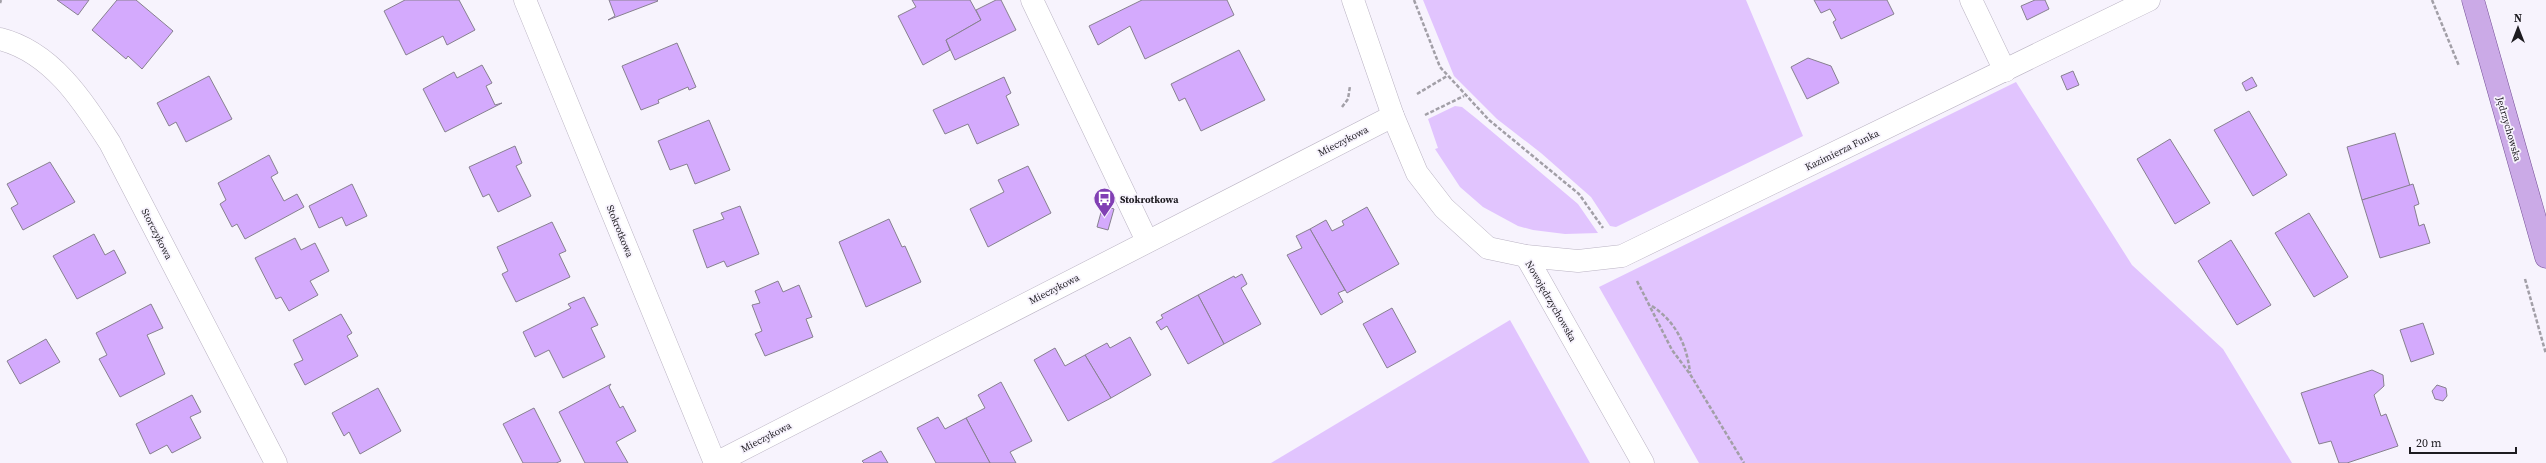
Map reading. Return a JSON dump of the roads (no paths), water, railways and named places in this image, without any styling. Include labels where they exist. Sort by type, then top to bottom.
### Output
[{"type":"main road","name":"Jędrzychowska","points":[[2472,0],[2546,257]]},
{"type":"street","name":"Stokrotkowa","points":[[525,0],[716,463]]},
{"type":"street","points":[[1032,0],[1147,241]]},
{"type":"street","name":"Nowojędrzychowska","points":[[1353,0],[1393,116],[1417,173],[1444,208],[1488,248],[1526,256],[1643,463]]},
{"type":"street","points":[[1971,0],[2005,71]]},
{"type":"street","name":"Kazimierza Funka","points":[[1526,256],[1578,261],[1622,256],[2149,0]]},
{"type":"street","name":"Storczykowa","points":[[0,39],[32,51],[48,64],[90,112],[113,150],[276,463]]},
{"type":"street","name":"Mieczykowa","points":[[716,463],[1393,116]]},
{"type":"place","name":"Stokrotkowa","points":[[1105,218]]}]
